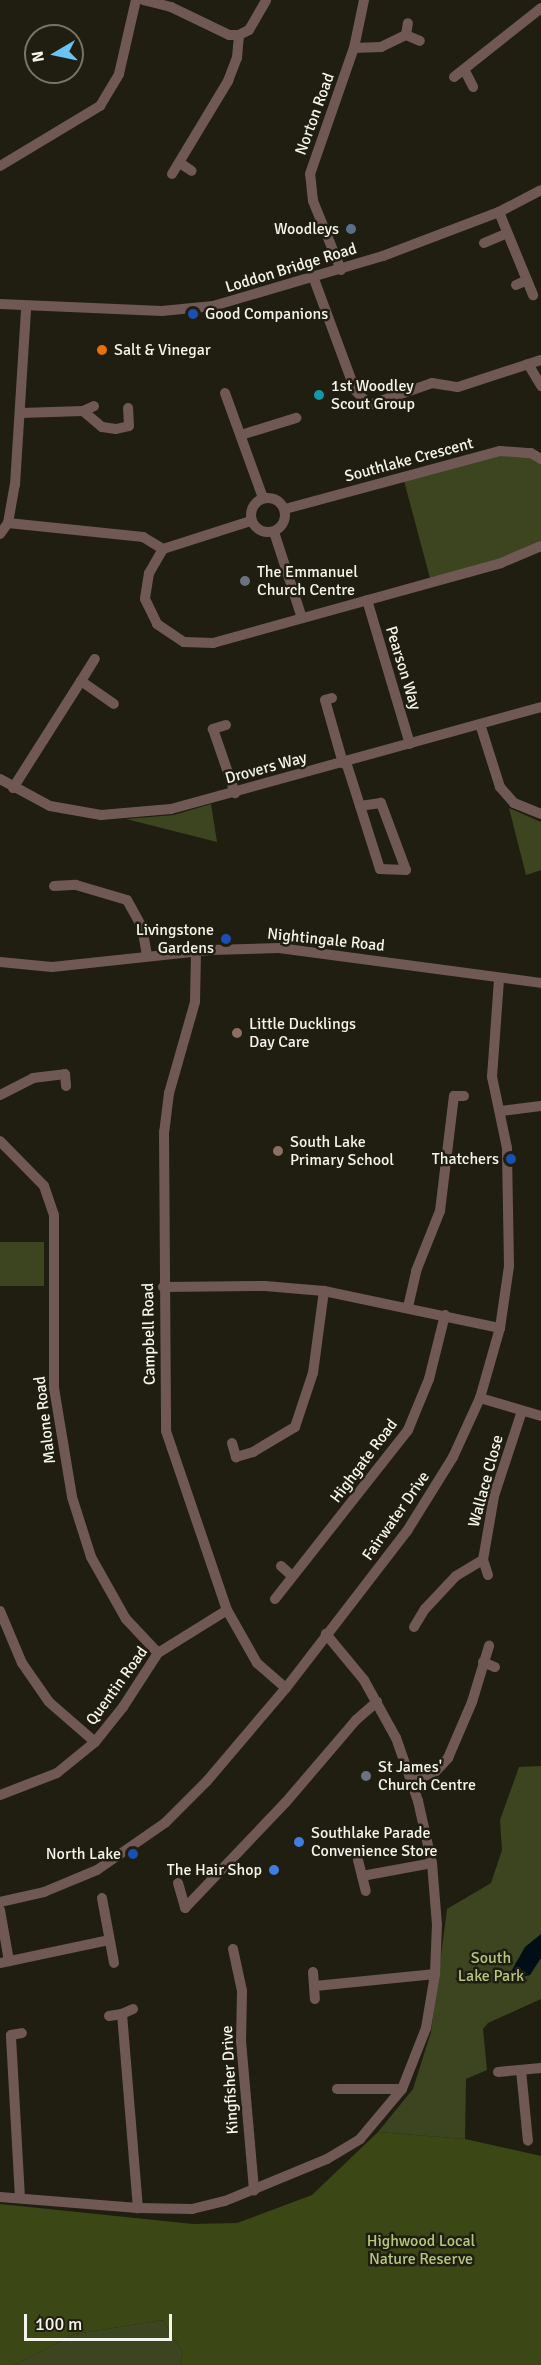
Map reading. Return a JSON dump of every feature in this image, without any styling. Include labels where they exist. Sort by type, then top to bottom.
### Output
[{"type":"street","points":[[0,166],[100,106],[119,75],[136,0]]},
{"type":"street","points":[[144,0],[181,12],[229,34],[239,34],[249,30],[266,0]]},
{"type":"street","name":"Norton Road","points":[[341,270],[313,201],[310,174],[354,48],[364,0]]},
{"type":"street","points":[[454,77],[465,71],[541,8]]},
{"type":"street","points":[[406,35],[408,23]]},
{"type":"street","points":[[172,174],[228,81],[237,58],[239,34]]},
{"type":"street","points":[[354,48],[381,47],[406,35],[420,41]]},
{"type":"street","points":[[465,71],[473,87]]},
{"type":"street","points":[[180,163],[192,171]]},
{"type":"street","name":"Loddon Bridge Road","points":[[0,304],[26,308],[193,308],[258,296],[341,270],[499,212],[541,190]]},
{"type":"street","points":[[499,212],[533,295]]},
{"type":"street","points":[[484,243],[507,233]]},
{"type":"street","points":[[314,279],[355,390],[369,405],[432,383],[458,387],[541,360]]},
{"type":"street","points":[[516,285],[527,280]]},
{"type":"street","points":[[0,534],[8,523],[5,507],[21,412],[26,308]]},
{"type":"street","points":[[528,364],[541,386]]},
{"type":"street","points":[[225,393],[263,498]]},
{"type":"street","points":[[21,412],[83,411],[94,406]]},
{"type":"street","points":[[83,411],[102,428],[116,429],[129,426],[128,408]]},
{"type":"street","points":[[240,435],[296,418]]},
{"type":"street","name":"Southlake Crescent","points":[[285,509],[500,451],[531,453],[541,459]]},
{"type":"street","points":[[263,498],[277,500],[285,509],[284,523],[274,532],[261,532],[251,521],[252,507],[263,498]]},
{"type":"street","points":[[251,521],[163,549],[149,573],[145,599],[158,624],[184,642],[213,643],[501,563],[541,546]]},
{"type":"street","points":[[8,523],[143,537],[163,549]]},
{"type":"street","points":[[274,532],[302,618]]},
{"type":"street","name":"Pearson Way","points":[[367,600],[410,744]]},
{"type":"street","points":[[14,788],[96,659]]},
{"type":"street","points":[[81,681],[114,704]]},
{"type":"street","points":[[324,700],[380,869],[407,870],[381,803],[360,806]]},
{"type":"street","name":"Drovers Way","points":[[0,779],[50,806],[101,815],[171,809],[541,707]]},
{"type":"street","points":[[480,724],[500,787],[514,802],[541,814]]},
{"type":"street","points":[[226,725],[213,729],[235,793]]},
{"type":"street","points":[[60,889],[76,885],[127,900],[142,927],[147,956]]},
{"type":"street","name":"Nightingale Road","points":[[0,962],[52,967],[147,956],[279,948],[541,983]]},
{"type":"street","name":"Campbell Road","points":[[196,953],[195,1002],[169,1093],[164,1132],[163,1287],[166,1431],[227,1610],[256,1663],[286,1688]]},
{"type":"street","name":"Fairwater Drive","points":[[0,1902],[66,1884],[125,1854],[165,1823],[207,1781],[286,1688],[432,1495],[480,1398],[500,1328],[511,1230],[501,1111],[492,1079],[491,1044],[499,979]]},
{"type":"street","points":[[0,1095],[33,1078],[64,1068],[66,1086]]},
{"type":"street","points":[[408,1307],[416,1271],[440,1212],[454,1096],[464,1096]]},
{"type":"street","points":[[501,1111],[541,1106]]},
{"type":"street","name":"Malone Road","points":[[0,1141],[44,1186],[54,1215],[54,1389],[72,1497],[91,1557],[126,1619],[158,1653]]},
{"type":"street","points":[[163,1287],[265,1286],[324,1291],[500,1328]]},
{"type":"street","points":[[232,1443],[238,1462],[295,1426],[313,1373],[324,1291]]},
{"type":"street","name":"Highgate Road","points":[[275,1599],[373,1479],[408,1430],[429,1379],[445,1315]]},
{"type":"street","points":[[480,1398],[541,1416]]},
{"type":"street","name":"Wallace Close","points":[[488,1575],[483,1560],[494,1496],[522,1411]]},
{"type":"street","points":[[414,1627],[425,1609],[456,1576],[483,1560]]},
{"type":"street","points":[[281,1566],[292,1576]]},
{"type":"street","name":"Quentin Road","points":[[0,1795],[57,1773],[95,1742],[123,1707],[158,1653],[187,1631],[227,1610]]},
{"type":"street","points":[[0,1611],[22,1663],[49,1702],[95,1742]]},
{"type":"street","points":[[0,2197],[138,2208],[192,2209],[254,2190],[327,2159],[360,2139],[402,2089],[426,2028],[435,1974],[437,1925],[432,1863],[412,1782],[377,1702],[326,1634]]},
{"type":"street","points":[[412,1782],[436,1771],[448,1758],[472,1702],[489,1646]]},
{"type":"street","points":[[483,1662],[495,1667]]},
{"type":"street","points":[[178,1883],[185,1908],[286,1802],[356,1720],[377,1702]]},
{"type":"street","points":[[358,1860],[366,1891]]},
{"type":"street","points":[[362,1876],[432,1863]]},
{"type":"street","points":[[102,1898],[114,1963]]},
{"type":"street","points":[[0,1910],[5,1962],[109,1940]]},
{"type":"street","name":"Kingfisher Drive","points":[[233,1948],[254,2190]]},
{"type":"street","points":[[313,1972],[315,1999]]},
{"type":"street","points":[[315,1986],[435,1974]]},
{"type":"street","points":[[109,2016],[133,2009]]},
{"type":"street","points":[[122,2014],[138,2208]]},
{"type":"street","points":[[11,2035],[20,2198]]},
{"type":"street","points":[[498,2072],[541,2068]]},
{"type":"street","points":[[521,2070],[528,2141]]},
{"type":"street","points":[[337,2089],[351,2094],[402,2089]]},
{"type":"green space","points":[[500,451],[541,459],[541,546],[431,582],[403,477]]},
{"type":"green space","points":[[211,804],[217,842],[126,819],[174,815]]},
{"type":"green space","points":[[509,808],[541,822],[541,870],[526,875]]},
{"type":"green space","points":[[0,1242],[44,1242],[44,1286],[0,1286]]},
{"type":"green space","name":"South Lake Park","points":[[541,1766],[541,1999],[488,2023],[483,2029],[487,2070],[466,2079],[465,2139],[378,2132],[413,2089],[431,2032],[447,1909],[491,1883],[502,1850],[500,1820],[519,1767]]},
{"type":"green space","name":"Highwood Local Nature Reserve","points":[[378,2132],[465,2139],[541,2156],[541,2365],[180,2365],[183,2353],[163,2320],[75,2334],[14,2365],[0,2365],[0,2204],[193,2224],[237,2223],[312,2195]]},
{"type":"green space","points":[[163,2320],[183,2353],[180,2365],[14,2365],[75,2334]]},
{"type":"shaded area","points":[[541,1934],[541,1958],[530,1975],[519,1978],[512,1970],[525,1947]]},
{"type":"place","name":"Woodleys","points":[[351,229]]},
{"type":"place","name":"Good Companions","points":[[193,314]]},
{"type":"place","name":"Salt & Vinegar","points":[[102,350]]},
{"type":"place","name":"1st Woodley Scout Group","points":[[319,395]]},
{"type":"place","name":"The Emmanuel Church Centre","points":[[245,581]]},
{"type":"place","name":"Livingstone Gardens","points":[[226,939]]},
{"type":"place","name":"Little Ducklings Day Care","points":[[237,1033]]},
{"type":"place","name":"South Lake Primary School","points":[[278,1151]]},
{"type":"place","name":"Thatchers","points":[[511,1159]]},
{"type":"place","name":"St James' Church Centre","points":[[366,1776]]},
{"type":"place","name":"Southlake Parade Convenience Store","points":[[299,1842]]},
{"type":"place","name":"North Lake","points":[[133,1854]]},
{"type":"place","name":"The Hair Shop","points":[[274,1870]]}]
